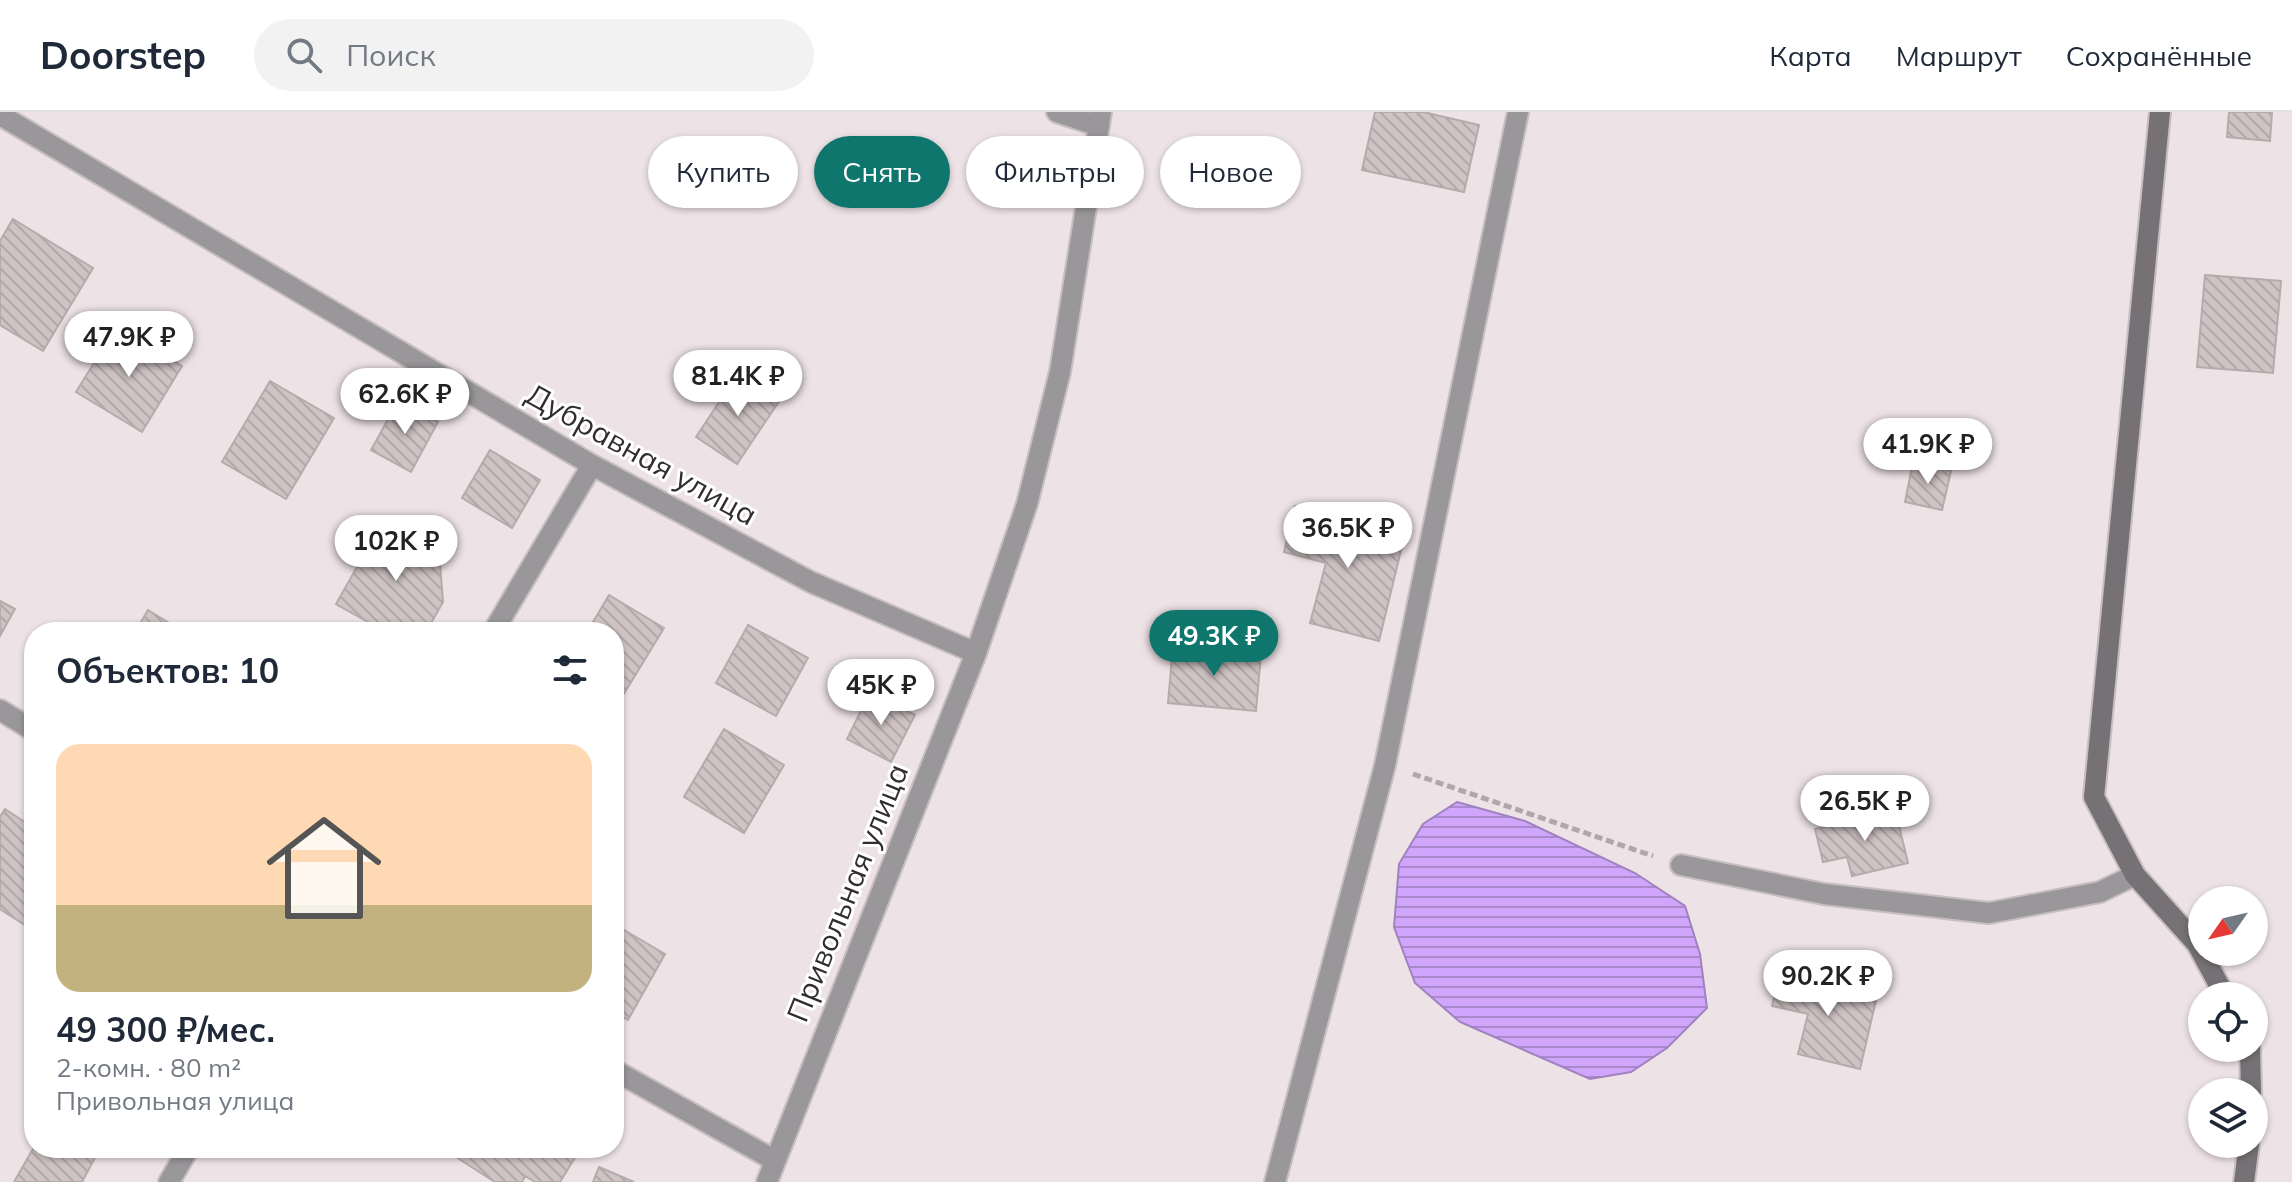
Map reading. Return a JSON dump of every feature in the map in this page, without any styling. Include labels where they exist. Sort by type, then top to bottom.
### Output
[{"type":"street","points":[[1057,112],[1100,119]]},
{"type":"street","points":[[1275,1182],[1385,765],[1518,112]]},
{"type":"street","points":[[2160,112],[2094,797],[2135,875],[2197,944],[2217,982]]},
{"type":"street","name":"Дубравная улица","points":[[0,115],[592,465],[811,582],[976,653]]},
{"type":"street","name":"Привольная улица","points":[[767,1182],[976,653],[1027,504],[1060,372],[1100,119]]},
{"type":"street","points":[[499,622],[592,465]]},
{"type":"street","points":[[0,710],[24,725]]},
{"type":"street","points":[[1681,865],[1824,894],[1989,913],[2100,892],[2135,875]]},
{"type":"street","points":[[624,1076],[774,1160]]},
{"type":"street","points":[[169,1182],[183,1158]]},
{"type":"street","points":[[2244,1182],[2247,1158]]},
{"type":"path","points":[[1385,765],[1681,865]]},
{"type":"shaded area","points":[[1457,802],[1525,821],[1635,873],[1685,906],[1700,954],[1707,1008],[1667,1048],[1631,1072],[1590,1079],[1460,1022],[1415,983],[1394,927],[1399,864],[1423,824]]},
{"type":"building","points":[[1375,112],[1423,112],[1479,125],[1464,192],[1362,170]]},
{"type":"building","points":[[2229,112],[2272,112],[2270,141],[2227,137]]},
{"type":"building","points":[[13,219],[93,268],[43,351],[0,325],[0,241]]},
{"type":"building","points":[[2205,275],[2281,281],[2273,373],[2197,367]]},
{"type":"building","points":[[117,326],[182,366],[142,432],[76,392]]},
{"type":"building","points":[[739,372],[780,400],[737,464],[696,437]]},
{"type":"building","points":[[270,381],[334,418],[286,499],[222,462]]},
{"type":"building","points":[[398,401],[438,422],[411,472],[371,450]]},
{"type":"building","points":[[490,450],[540,480],[512,528],[462,498]]},
{"type":"building","points":[[1913,462],[1951,471],[1942,510],[1905,502]]},
{"type":"building","points":[[1295,506],[1405,534],[1379,641],[1310,623],[1326,563],[1284,552]]},
{"type":"building","points":[[384,519],[439,550],[443,602],[432,622],[368,622],[336,604]]},
{"type":"building","points":[[609,595],[664,628],[624,694],[624,622],[593,622]]},
{"type":"building","points":[[0,601],[15,609],[0,636]]},
{"type":"building","points":[[148,610],[168,622],[141,622]]},
{"type":"building","points":[[748,625],[808,658],[776,716],[716,683]]},
{"type":"building","points":[[1173,646],[1261,654],[1256,711],[1168,703]]},
{"type":"building","points":[[870,692],[915,715],[891,762],[847,739]]},
{"type":"building","points":[[724,729],[784,765],[744,833],[684,797]]},
{"type":"building","points":[[5,809],[24,821],[24,925],[0,909],[0,817]]},
{"type":"building","points":[[1895,809],[1908,863],[1852,876],[1847,857],[1823,862],[1815,829]]},
{"type":"building","points":[[624,930],[665,954],[628,1020],[624,1018]]},
{"type":"building","points":[[1780,972],[1877,996],[1860,1069],[1798,1054],[1808,1014],[1772,1006]]},
{"type":"building","points":[[28,1158],[95,1158],[82,1182],[14,1182]]},
{"type":"building","points":[[458,1158],[575,1158],[560,1182],[535,1182],[525,1176],[522,1182],[495,1182]]},
{"type":"building","points":[[599,1167],[634,1182],[593,1182]]}]
